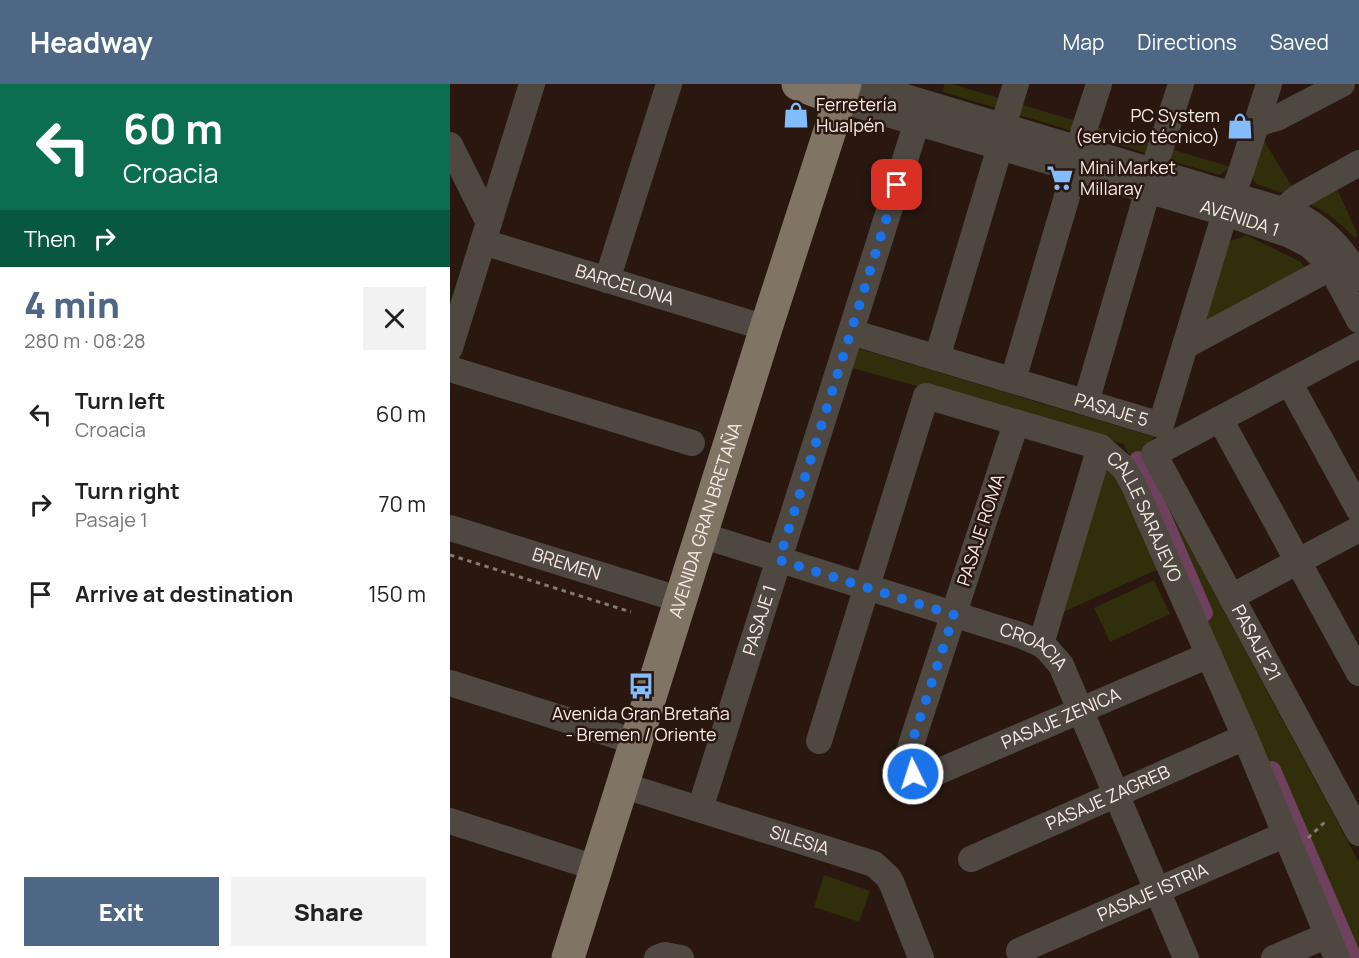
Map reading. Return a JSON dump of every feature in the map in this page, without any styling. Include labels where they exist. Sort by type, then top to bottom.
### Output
[{"type":"main road","points":[[798,84],[849,89]]},
{"type":"main road","name":"AVENIDA GRAN BRETAÑA","points":[[568,958],[766,328],[849,89]]},
{"type":"street","points":[[450,348],[461,282],[486,232],[532,84]]},
{"type":"street","points":[[607,280],[669,84]]},
{"type":"street","points":[[937,358],[1016,84]]},
{"type":"street","points":[[1013,380],[1099,84]]},
{"type":"street","points":[[1086,402],[1181,84]]},
{"type":"street","name":"PASAJE 5","points":[[851,332],[1086,402],[1163,440],[1185,346],[1269,84]]},
{"type":"street","points":[[1256,124],[1277,118],[1342,84]]},
{"type":"street","name":"AVENIDA 1","points":[[849,89],[921,103],[1001,136],[1229,204],[1349,264]]},
{"type":"street","name":"PASAJE 1","points":[[700,808],[921,103]]},
{"type":"street","points":[[450,145],[486,232]]},
{"type":"street","points":[[1284,209],[1298,197],[1359,163]]},
{"type":"street","name":"AVENIDA 1","points":[[1229,204],[1284,209],[1309,220],[1320,228],[1330,237],[1349,264],[1359,320]]},
{"type":"street","name":"BARCELONA","points":[[486,232],[607,280],[766,328]]},
{"type":"street","points":[[1185,346],[1349,264]]},
{"type":"street","points":[[1163,440],[1220,419],[1359,345]]},
{"type":"street","points":[[450,369],[692,443]]},
{"type":"street","points":[[1289,382],[1359,510]]},
{"type":"street","name":"CALLE SARAJEVO","points":[[819,741],[926,396],[1100,447],[1124,468],[1134,486],[1245,737],[1332,947]]},
{"type":"street","points":[[1220,419],[1359,673]]},
{"type":"street","name":"PASAJE ROMA","points":[[913,774],[908,766],[907,757],[1016,423]]},
{"type":"street","name":"PASAJE 21","points":[[1163,440],[1231,597],[1351,800],[1359,833]]},
{"type":"street","points":[[1041,644],[1100,447]]},
{"type":"street","name":"BREMEN","points":[[450,528],[681,600]]},
{"type":"street","points":[[1231,597],[1359,529]]},
{"type":"street","name":"CROACIA","points":[[701,535],[1031,639],[1048,650],[1061,664],[1186,958]]},
{"type":"street","name":"PASAJE ZENICA","points":[[913,774],[928,776],[1209,655]]},
{"type":"street","points":[[450,683],[636,742]]},
{"type":"street","name":"PASAJE ZAGREB","points":[[971,859],[1245,737]]},
{"type":"street","name":"SILESIA","points":[[622,784],[874,864],[882,870],[892,884],[921,958]]},
{"type":"street","points":[[450,821],[596,868]]},
{"type":"street","name":"PASAJE ISTRIA","points":[[1019,951],[1286,834]]},
{"type":"street","points":[[1274,958],[1332,947]]},
{"type":"street","points":[[657,958],[670,955],[681,958]]},
{"type":"path","points":[[450,555],[631,612]]},
{"type":"shaded area","points":[[944,84],[952,84],[1231,167],[1219,175],[943,92]]},
{"type":"shaded area","points":[[1263,139],[1293,188],[1283,193],[1256,184],[1252,178]]},
{"type":"shaded area","points":[[1334,182],[1358,235],[1355,238],[1330,216],[1301,200]]},
{"type":"shaded area","points":[[1246,235],[1301,262],[1307,271],[1201,327],[1226,243]]},
{"type":"shaded area","points":[[860,349],[1154,437],[1144,451],[1150,474],[1359,862],[1359,958],[1346,958],[1124,444],[845,366],[850,352]]},
{"type":"shaded area","points":[[1107,463],[1161,568],[1063,612]]},
{"type":"shaded area","points":[[1154,580],[1170,614],[1110,642],[1094,608]]},
{"type":"shaded area","points":[[824,875],[870,891],[859,922],[814,907]]},
{"type":"waterway","points":[[1138,460],[1204,613]]},
{"type":"waterway","points":[[1272,770],[1353,958]]},
{"type":"place","name":"Ferretería Hualpén","points":[[796,115]]},
{"type":"place","name":"PC System (servicio técnico)","points":[[1240,126]]},
{"type":"place","name":"Mini Market Millaray","points":[[1060,178]]},
{"type":"place","name":"Avenida Gran Bretaña - Bremen / Oriente","points":[[641,686]]},
{"type":"route","points":[[897,185],[779,560],[954,615],[907,757],[908,766],[913,774]]}]
